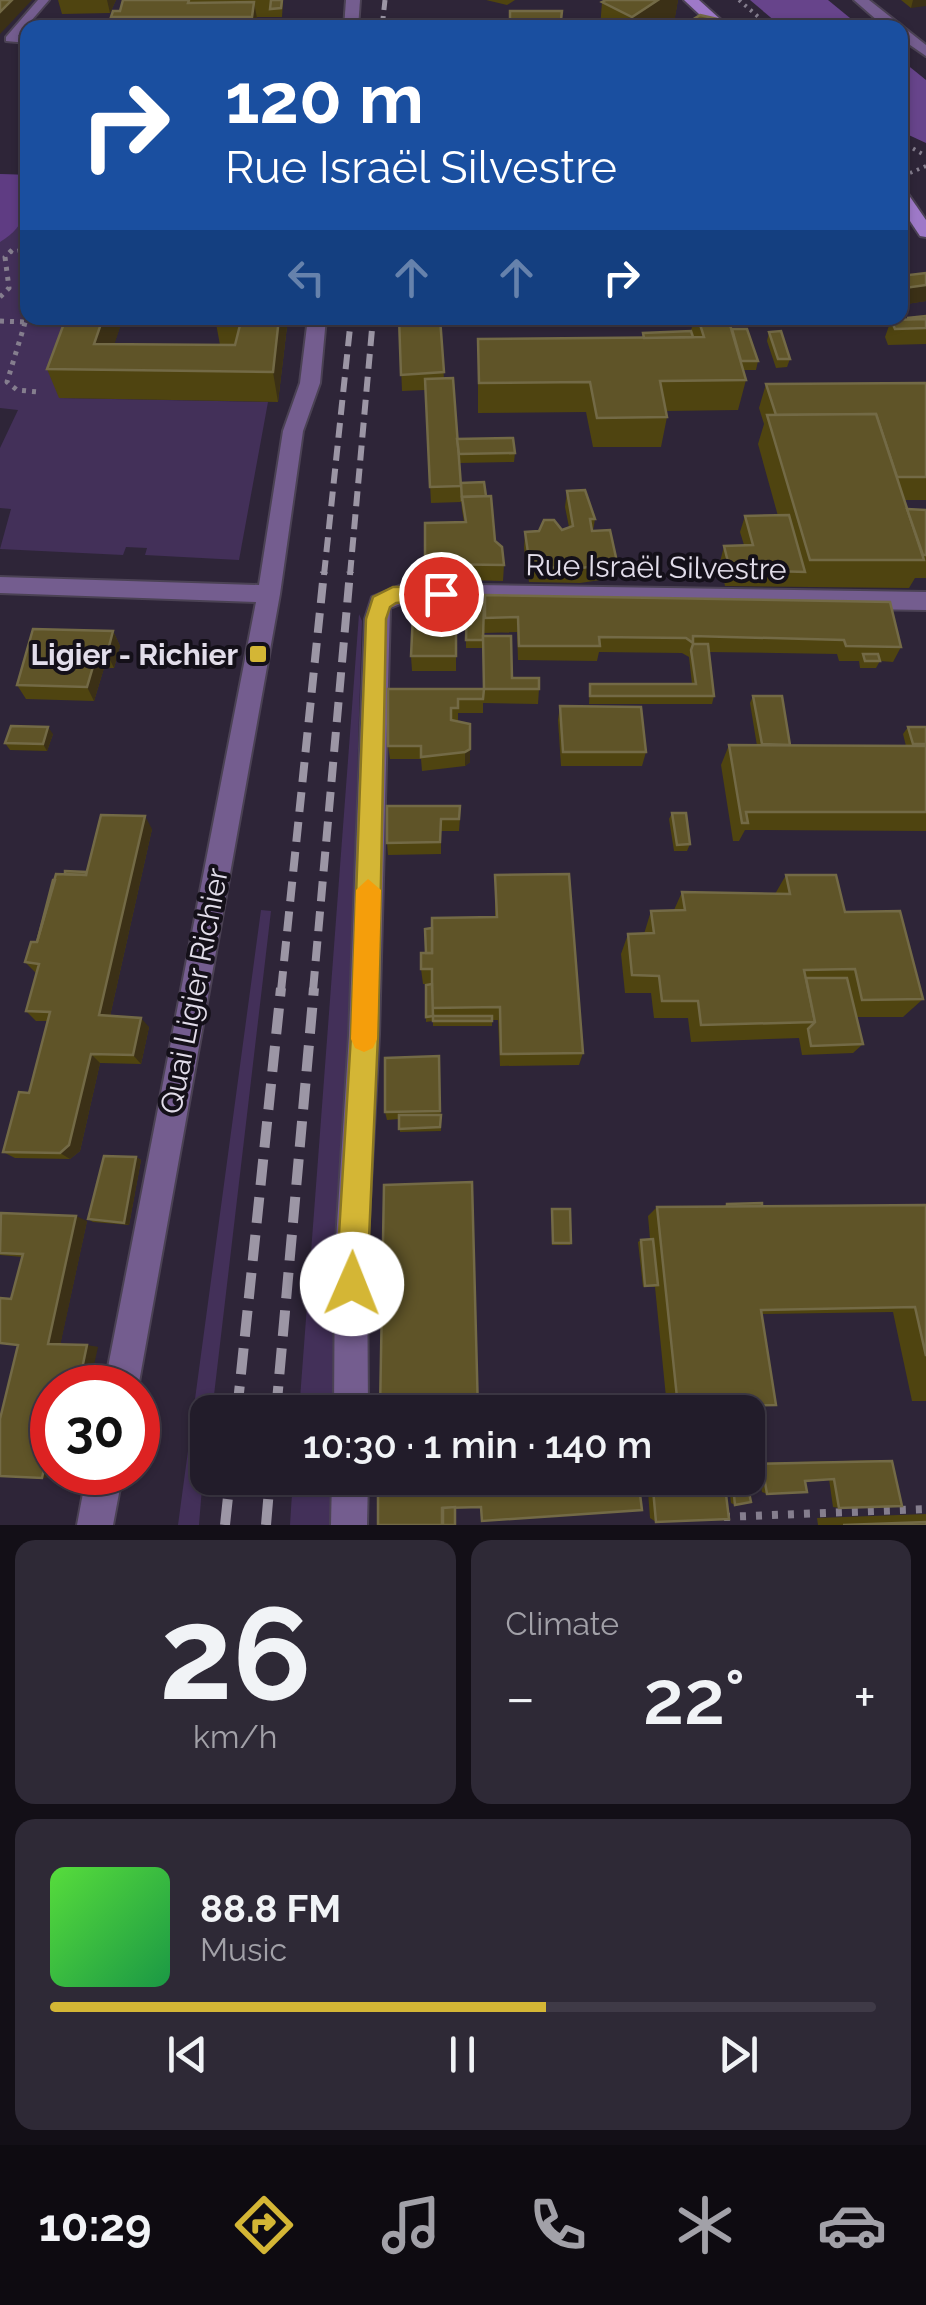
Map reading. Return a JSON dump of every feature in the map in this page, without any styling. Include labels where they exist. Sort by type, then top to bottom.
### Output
[{"type":"main road","points":[[691,0],[715,20]]},
{"type":"main road","points":[[908,204],[926,232]]},
{"type":"street","points":[[861,0],[887,20]]},
{"type":"street","name":"Quai Ligier Richier","points":[[124,1365],[269,594],[293,431],[310,383],[317,325]]},
{"type":"street","points":[[0,585],[269,594]]},
{"type":"street","name":"Rue Israël Silvestre","points":[[351,1395],[351,1256],[364,1035],[376,619],[385,599],[404,594],[926,601]]},
{"type":"street","points":[[95,1525],[101,1495]]},
{"type":"street","points":[[348,1525],[349,1495]]},
{"type":"lane","points":[[24,20],[44,0]]},
{"type":"path","points":[[740,0],[762,20]]},
{"type":"path","points":[[0,297],[9,288],[6,257],[13,249],[20,249]]},
{"type":"path","points":[[24,325],[7,382],[17,390],[38,392]]},
{"type":"path","points":[[722,1517],[926,1509]]},
{"type":"shaded area","points":[[750,0],[828,0],[852,20],[774,20]]},
{"type":"shaded area","points":[[908,65],[926,80],[926,143],[908,135]]},
{"type":"shaded area","points":[[0,174],[20,175],[20,325],[85,325],[59,398],[268,402],[239,560],[145,555],[147,548],[126,547],[123,555],[0,549],[11,509],[0,508],[0,448],[18,410],[0,408]]},
{"type":"shaded area","points":[[0,174],[20,175],[20,223],[0,242]]},
{"type":"shaded area","points":[[359,614],[362,621],[338,1395],[300,1395]]},
{"type":"shaded area","points":[[261,910],[271,911],[214,1395],[196,1395]]},
{"type":"shaded area","points":[[190,1436],[190,1495],[201,1495],[199,1525],[178,1525]]},
{"type":"shaded area","points":[[292,1495],[334,1495],[333,1525],[290,1525]]},
{"type":"building","points":[[0,0],[12,0],[0,12]]},
{"type":"building","points":[[123,0],[254,2],[252,17],[111,17],[113,11],[120,11]]},
{"type":"building","points":[[271,0],[282,0],[281,8],[270,9]]},
{"type":"building","points":[[658,0],[632,17],[602,2]]},
{"type":"building","points":[[510,11],[562,11],[561,20],[510,20]]},
{"type":"building","points":[[700,15],[718,20],[692,20]]},
{"type":"building","points":[[926,273],[926,285],[908,288],[908,275]]},
{"type":"building","points":[[926,319],[926,328],[895,329],[893,325],[908,325],[908,320]]},
{"type":"building","points":[[63,325],[101,325],[94,344],[235,345],[240,325],[278,325],[273,372],[47,369]]},
{"type":"building","points":[[399,325],[441,325],[444,372],[401,375]]},
{"type":"building","points":[[700,325],[730,325],[746,380],[660,381],[667,417],[597,418],[590,382],[479,383],[478,339],[704,337]]},
{"type":"building","points":[[732,329],[747,329],[758,361],[741,361]]},
{"type":"building","points":[[691,331],[693,337],[644,338],[643,333]]},
{"type":"building","points":[[781,331],[790,359],[778,359],[769,332]]},
{"type":"building","points":[[453,378],[461,486],[430,487],[425,379]]},
{"type":"building","points":[[926,383],[926,477],[897,477],[876,414],[776,415],[766,384]]},
{"type":"building","points":[[876,414],[924,560],[810,560],[767,415]]},
{"type":"building","points":[[513,438],[515,453],[459,454],[457,439]]},
{"type":"building","points":[[484,482],[486,496],[462,497],[462,501],[461,483]]},
{"type":"building","points":[[585,490],[595,519],[590,519],[592,531],[610,530],[617,562],[582,568],[530,567],[525,532],[539,531],[544,520],[554,520],[562,530],[573,526],[567,491]]},
{"type":"building","points":[[491,496],[495,541],[502,547],[504,565],[425,564],[425,523],[466,522],[462,497]]},
{"type":"building","points":[[907,509],[926,510],[926,555],[923,555]]},
{"type":"building","points":[[789,515],[805,572],[730,570],[724,546],[753,545],[745,516]]},
{"type":"building","points":[[414,594],[456,594],[456,656],[411,656]]},
{"type":"building","points":[[485,595],[890,602],[901,647],[846,646],[844,640],[693,636],[693,643],[686,638],[599,637],[600,646],[519,646],[518,617],[485,618]]},
{"type":"building","points":[[467,602],[484,602],[483,640],[466,640]]},
{"type":"building","points":[[33,629],[113,631],[107,654],[97,653],[87,687],[17,685]]},
{"type":"building","points":[[483,636],[511,636],[512,678],[539,678],[539,689],[484,689]]},
{"type":"building","points":[[693,644],[708,644],[714,696],[590,696],[590,684],[696,684]]},
{"type":"building","points":[[863,654],[878,654],[880,661],[865,661]]},
{"type":"building","points":[[388,689],[484,689],[483,699],[458,699],[458,708],[451,708],[451,720],[470,724],[470,749],[465,752],[421,757],[421,746],[388,746]]},
{"type":"building","points":[[753,696],[782,696],[790,745],[762,744]]},
{"type":"building","points":[[560,706],[641,707],[646,752],[563,752]]},
{"type":"building","points":[[11,726],[48,727],[43,744],[5,743]]},
{"type":"building","points":[[908,727],[926,727],[926,744],[913,744]]},
{"type":"building","points":[[729,745],[926,746],[926,812],[746,812],[748,823],[742,823]]},
{"type":"building","points":[[387,806],[460,806],[459,819],[441,819],[440,842],[387,843]]},
{"type":"building","points":[[672,813],[686,813],[690,844],[677,845]]},
{"type":"building","points":[[101,815],[145,816],[99,1015],[141,1018],[133,1055],[91,1054],[69,1145],[60,1153],[3,1152],[19,1092],[29,1093],[50,1012],[26,1011],[39,964],[25,962],[31,942],[37,942],[56,874],[86,875]]},
{"type":"building","points":[[86,872],[86,875],[65,874]]},
{"type":"building","points":[[569,874],[583,1053],[501,1054],[500,1007],[432,1008],[432,969],[421,969],[421,953],[432,953],[432,918],[497,917],[495,875]]},
{"type":"building","points":[[786,875],[836,875],[845,912],[900,911],[923,999],[862,1000],[855,969],[804,970],[815,1022],[701,1025],[698,1001],[662,1001],[659,976],[632,975],[628,934],[654,933],[651,911],[685,910],[682,892],[790,894]]},
{"type":"building","points":[[432,928],[432,953],[426,953],[425,929]]},
{"type":"building","points":[[806,978],[847,978],[863,1044],[811,1046],[808,1029],[815,1022]]},
{"type":"building","points":[[432,984],[433,1016],[426,1017],[426,985]]},
{"type":"building","points":[[433,1016],[492,1016],[492,1021],[433,1021]]},
{"type":"building","points":[[439,1056],[440,1111],[385,1112],[385,1058]]},
{"type":"building","points":[[399,1115],[441,1115],[440,1127],[399,1129]]},
{"type":"building","points":[[104,1156],[136,1157],[124,1223],[88,1219]]},
{"type":"building","points":[[472,1182],[478,1395],[380,1395],[384,1185]]},
{"type":"building","points":[[727,1204],[762,1206],[727,1207]]},
{"type":"building","points":[[926,1205],[926,1356],[915,1307],[761,1310],[776,1405],[765,1405],[765,1395],[677,1395],[657,1207]]},
{"type":"building","points":[[552,1209],[570,1209],[571,1243],[553,1243]]},
{"type":"building","points":[[1,1213],[76,1216],[48,1344],[87,1345],[83,1365],[30,1365],[30,1477],[0,1476],[0,1419],[18,1345],[0,1343],[0,1298],[11,1299],[23,1254],[0,1253]]},
{"type":"building","points":[[653,1239],[658,1285],[645,1286],[641,1240]]},
{"type":"building","points":[[892,1461],[902,1506],[839,1508],[834,1479],[805,1481],[807,1492],[767,1494],[765,1464]]},
{"type":"building","points":[[378,1495],[640,1495],[642,1510],[482,1521],[481,1507],[442,1508],[442,1525],[378,1525]]},
{"type":"building","points":[[654,1495],[726,1495],[729,1519],[656,1522]]},
{"type":"building","points":[[734,1495],[750,1495],[751,1502],[735,1505]]},
{"type":"building","points":[[455,1507],[455,1525],[443,1525],[443,1508]]},
{"type":"building","points":[[926,1522],[926,1525],[843,1525]]},
{"type":"railway","points":[[383,20],[385,0]]},
{"type":"railway","points":[[324,575],[350,325]]},
{"type":"railway","points":[[350,575],[372,325]]},
{"type":"railway","points":[[281,991],[324,572]]},
{"type":"railway","points":[[313,991],[350,572]]},
{"type":"railway","points":[[239,1395],[281,988]]},
{"type":"railway","points":[[278,1395],[314,988]]},
{"type":"railway","points":[[225,1525],[228,1495]]},
{"type":"railway","points":[[266,1525],[269,1495]]},
{"type":"slow traffic","points":[[364,1039],[368,890]]},
{"type":"place","name":"Ligier - Richier","points":[[258,654]]},
{"type":"route","points":[[352,1284],[364,1035],[376,619],[380,602],[393,595],[441,594]]}]
